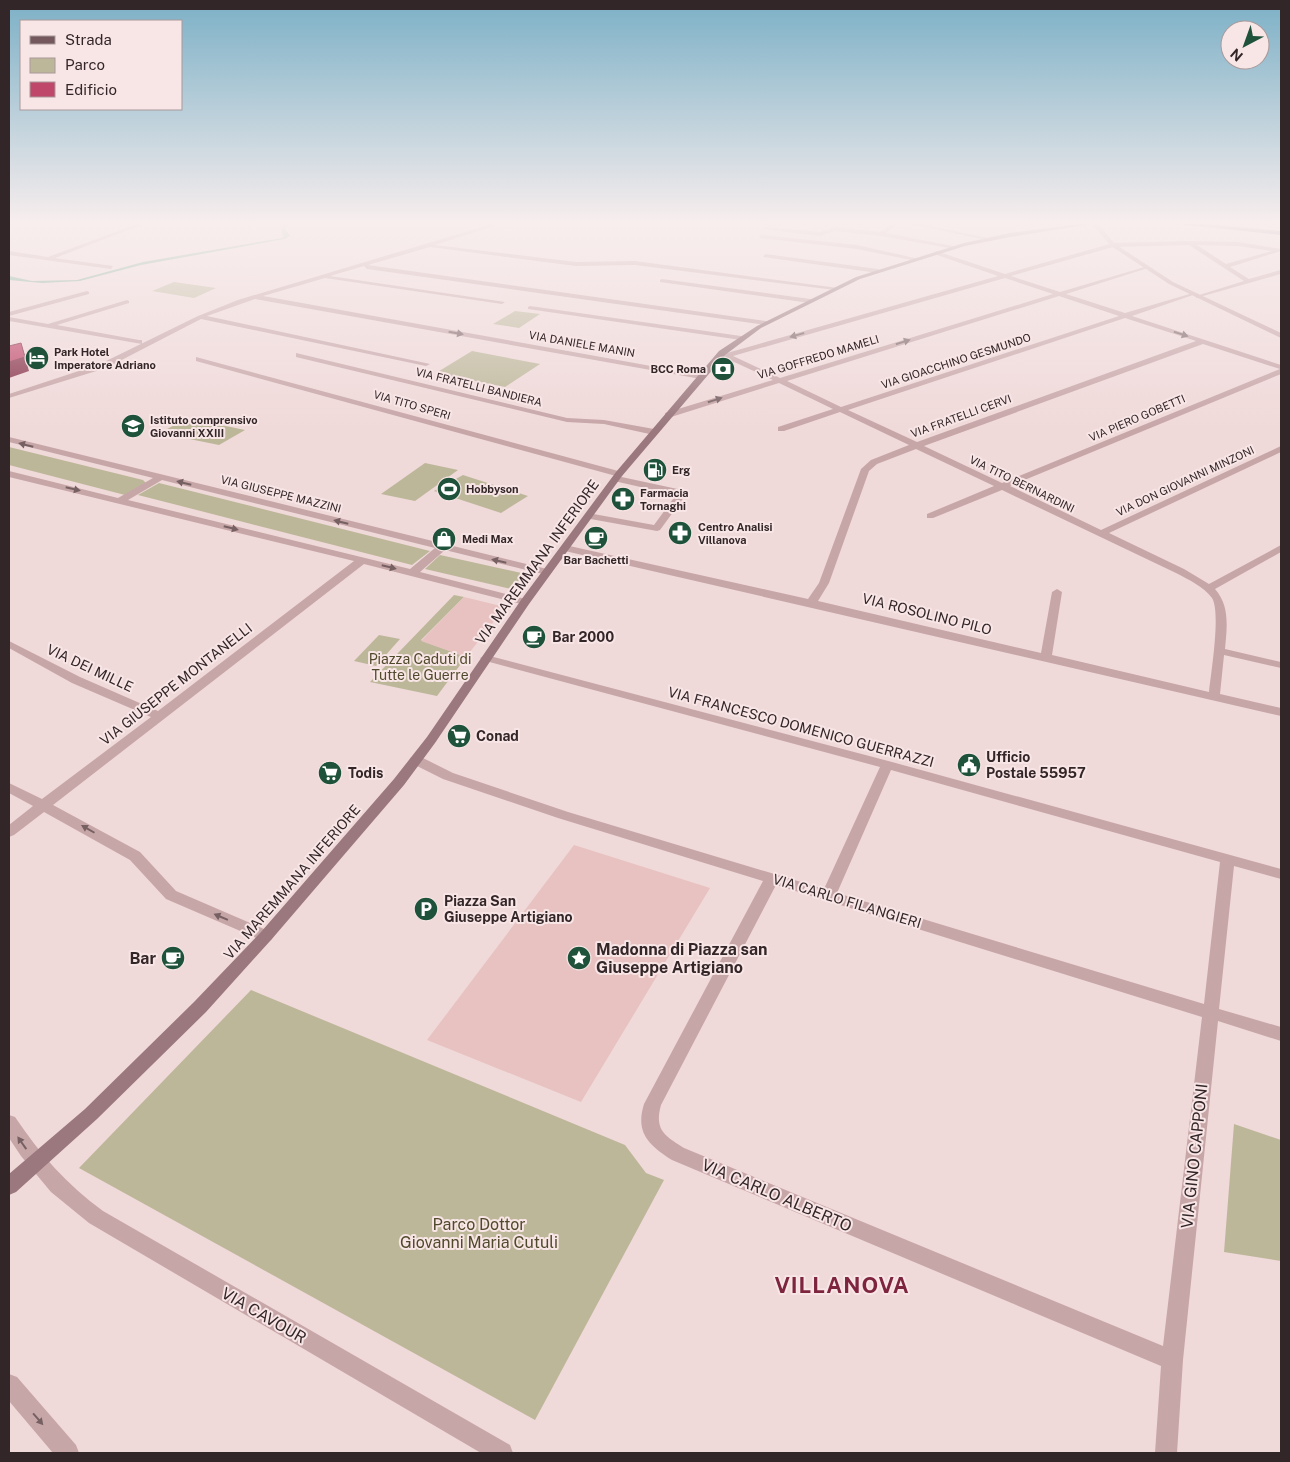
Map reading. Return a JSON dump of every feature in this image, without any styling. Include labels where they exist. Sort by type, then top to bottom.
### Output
[{"type":"main road","name":"VIA MAREMMANA INFERIORE","points":[[9,1186],[149,1058],[200,1007],[266,936],[416,760],[546,572],[618,476],[701,376],[741,338],[827,292]]},
{"type":"street","points":[[9,389],[88,365],[182,320],[259,292]]},
{"type":"street","points":[[9,396],[109,364],[200,317],[269,292]]},
{"type":"street","points":[[432,292],[502,302]]},
{"type":"street","points":[[548,292],[766,323]]},
{"type":"street","points":[[745,292],[810,301]]},
{"type":"street","points":[[724,354],[947,292]]},
{"type":"street","points":[[1055,292],[1281,367]]},
{"type":"street","name":"VIA GOFFREDO MAMELI","points":[[668,415],[1066,292]]},
{"type":"street","points":[[1188,292],[1281,336]]},
{"type":"street","name":"VIA GIOACCHINO GESMUNDO","points":[[781,429],[841,411],[1126,316],[1209,292]]},
{"type":"street","points":[[9,314],[87,293]]},
{"type":"street","name":"VIA DANIELE MANIN","points":[[253,297],[701,376]]},
{"type":"street","points":[[46,327],[127,302]]},
{"type":"street","points":[[530,308],[741,338]]},
{"type":"street","points":[[200,317],[426,364]]},
{"type":"street","points":[[9,319],[139,342]]},
{"type":"street","name":"VIA FRATELLI CERVI","points":[[812,602],[824,582],[862,474],[868,466],[878,460],[915,446],[1203,341]]},
{"type":"street","name":"VIA TITO BERNARDINI","points":[[724,354],[1180,571],[1209,588]]},
{"type":"street","name":"VIA FRATELLI BANDIERA","points":[[299,355],[567,420],[604,422],[654,432]]},
{"type":"street","name":"VIA TITO SPERI","points":[[199,359],[682,493],[657,528],[588,516]]},
{"type":"street","name":"VIA PIERO GOBETTI","points":[[930,516],[1281,371]]},
{"type":"street","name":"VIA GIUSEPPE MAZZINI","points":[[9,440],[546,572]]},
{"type":"street","name":"VIA DON GIOVANNI MINZONI","points":[[1099,534],[1281,449]]},
{"type":"street","points":[[9,474],[121,500],[524,602]]},
{"type":"street","points":[[121,500],[161,477]]},
{"type":"street","points":[[412,573],[442,547]]},
{"type":"street","name":"VIA ROSOLINO PILO","points":[[565,548],[812,602],[1046,659],[1281,712]]},
{"type":"street","points":[[1214,697],[1220,652],[1220,602],[1209,588],[1281,548]]},
{"type":"street","name":"VIA GIUSEPPE MONTANELLI","points":[[9,832],[362,560]]},
{"type":"street","points":[[1046,659],[1057,592]]},
{"type":"street","name":"VIA DEI MILLE","points":[[9,644],[67,676],[160,716]]},
{"type":"street","points":[[1220,652],[1281,665]]},
{"type":"street","name":"VIA FRANCESCO DOMENICO GUERRAZZI","points":[[486,658],[886,765],[1281,874]]},
{"type":"street","name":"VIA CARLO FILANGIERI","points":[[416,760],[448,776],[563,815],[1281,1034]]},
{"type":"street","points":[[829,895],[886,765]]},
{"type":"street","points":[[9,787],[135,856],[147,868],[158,884],[171,895],[266,936]]},
{"type":"street","name":"VIA GINO CAPPONI","points":[[1166,1453],[1172,1360],[1228,859]]},
{"type":"street","name":"VIA CARLO ALBERTO","points":[[772,878],[652,1104],[649,1112],[650,1130],[657,1140],[678,1154],[1172,1360]]},
{"type":"street","name":"VIA CAVOUR","points":[[9,1123],[36,1163],[69,1198],[96,1217],[502,1453]]},
{"type":"street","points":[[9,1385],[68,1453]]},
{"type":"green space","points":[[159,292],[207,292],[194,298]]},
{"type":"green space","points":[[515,311],[540,314],[519,328],[493,324]]},
{"type":"green space","points":[[472,351],[540,364],[505,387],[436,373]]},
{"type":"green space","points":[[187,418],[245,430],[219,445],[160,433]]},
{"type":"green space","points":[[9,447],[143,480],[146,483],[125,495],[9,465]]},
{"type":"green space","points":[[425,463],[458,470],[415,501],[381,494]]},
{"type":"green space","points":[[463,475],[528,496],[501,513],[434,491]]},
{"type":"green space","points":[[159,483],[430,551],[412,565],[138,495]]},
{"type":"green space","points":[[440,555],[526,574],[511,589],[425,569]]},
{"type":"green space","name":"Piazza Caduti di Tutte le Guerre","points":[[454,595],[464,597],[421,640],[466,657],[437,696],[370,682]]},
{"type":"green space","points":[[379,635],[400,639],[376,666],[354,661]]},
{"type":"green space","name":"Parco Dottor Giovanni Maria Cutuli","points":[[251,990],[625,1145],[646,1173],[664,1180],[535,1420],[79,1168]]},
{"type":"green space","points":[[1234,1124],[1281,1140],[1281,1261],[1224,1252]]},
{"type":"shaded area","name":"Piazza Caduti di Tutte le Guerre","points":[[464,597],[505,607],[466,657],[421,641]]},
{"type":"shaded area","name":"Piazza San Giuseppe Artigiano","points":[[574,845],[710,888],[581,1102],[427,1040]]},
{"type":"building","points":[[21,343],[25,357],[9,362],[9,346]]},
{"type":"place","name":"Park Hotel Imperatore Adriano","points":[[37,358]]},
{"type":"place","name":"BCC Roma","points":[[723,369]]},
{"type":"place","name":"Istituto comprensivo Giovanni XXIII","points":[[133,426]]},
{"type":"place","name":"Erg","points":[[655,470]]},
{"type":"place","name":"Hobbyson","points":[[449,489]]},
{"type":"place","name":"Farmacia Tornaghi","points":[[623,499]]},
{"type":"place","name":"Centro Analisi Villanova","points":[[680,533]]},
{"type":"place","name":"Bar Bachetti","points":[[596,538]]},
{"type":"place","name":"Medi Max","points":[[444,539]]},
{"type":"place","name":"Bar 2000","points":[[534,637]]},
{"type":"place","name":"Conad","points":[[459,736]]},
{"type":"place","name":"Ufficio Postale 55957","points":[[969,765]]},
{"type":"place","name":"Todis","points":[[330,773]]},
{"type":"place","name":"Piazza San Giuseppe Artigiano","points":[[426,909]]},
{"type":"place","name":"Bar","points":[[173,958]]},
{"type":"place","name":"Madonna di Piazza san Giuseppe Artigiano","points":[[579,958]]},
{"type":"district","name":"VILLANOVA","points":[[842,1285]]}]
